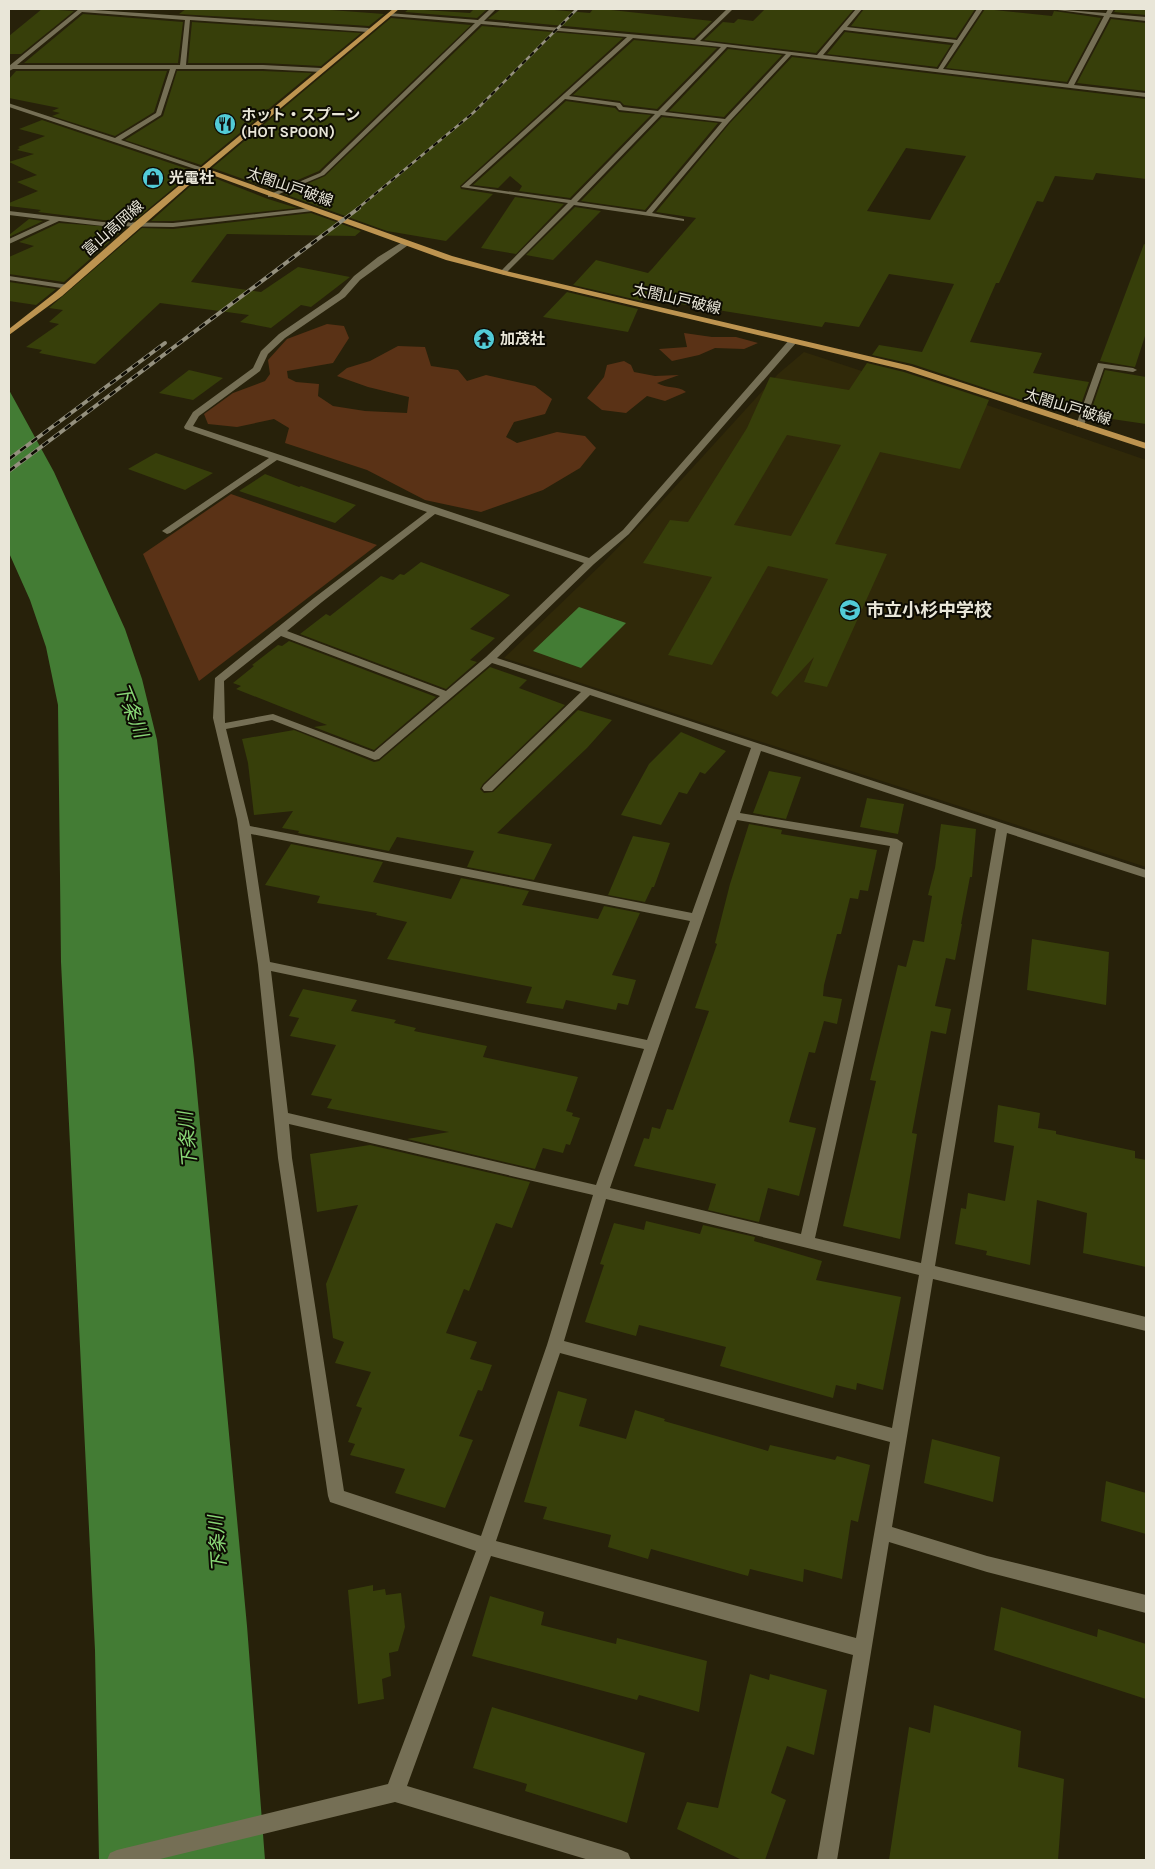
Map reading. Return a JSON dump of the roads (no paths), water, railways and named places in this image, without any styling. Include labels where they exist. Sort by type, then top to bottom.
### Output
[{"type":"main road","name":"富山高岡線","points":[[9,331],[68,287],[138,224],[368,30],[396,9]]},
{"type":"main road","name":"太閤山戸破線","points":[[204,170],[270,196],[449,258],[504,273],[908,368],[1146,446]]},
{"type":"street","points":[[10,68],[82,9],[222,21],[368,30]]},
{"type":"street","points":[[270,196],[322,174],[493,9]]},
{"type":"street","points":[[696,42],[730,9]]},
{"type":"street","points":[[819,56],[859,9]]},
{"type":"street","points":[[938,71],[980,9]]},
{"type":"street","points":[[1053,9],[1110,12],[1146,19]]},
{"type":"street","points":[[1070,86],[1110,12]]},
{"type":"street","points":[[390,14],[696,42],[1146,95]]},
{"type":"street","points":[[183,67],[188,17]]},
{"type":"street","points":[[842,28],[958,42]]},
{"type":"street","points":[[632,36],[464,187],[682,220]]},
{"type":"street","points":[[504,273],[725,46]]},
{"type":"street","points":[[647,215],[727,121],[790,53]]},
{"type":"street","points":[[10,68],[263,67],[321,70]]},
{"type":"street","points":[[117,140],[159,114],[173,68]]},
{"type":"street","points":[[563,97],[620,105],[619,108],[727,121]]},
{"type":"street","points":[[9,105],[204,170]]},
{"type":"street","points":[[9,213],[103,224],[173,225],[311,210]]},
{"type":"street","points":[[9,242],[59,218]]},
{"type":"street","points":[[407,243],[380,259],[357,278],[342,295],[282,336],[264,353],[257,369],[196,414],[188,427],[434,511],[591,562]]},
{"type":"street","points":[[9,278],[68,287]]},
{"type":"street","points":[[220,727],[273,717],[375,757],[490,659],[591,562],[626,532],[793,341]]},
{"type":"street","points":[[1080,425],[1101,365],[1133,370]]},
{"type":"street","points":[[167,531],[276,457]]},
{"type":"street","points":[[434,511],[318,600],[219,680],[218,718],[244,830],[264,966],[285,1158],[336,1496],[486,1546],[862,1649]]},
{"type":"street","points":[[280,632],[448,695]]},
{"type":"street","points":[[490,659],[1146,874]]},
{"type":"street","points":[[488,788],[587,692]]},
{"type":"street","points":[[395,1792],[486,1546],[555,1345],[601,1192],[757,746]]},
{"type":"street","points":[[732,815],[897,843],[807,1242]]},
{"type":"street","points":[[827,1860],[1002,828]]},
{"type":"street","points":[[244,830],[696,918]]},
{"type":"street","points":[[264,966],[652,1046]]},
{"type":"street","points":[[282,1117],[1146,1324]]},
{"type":"street","points":[[555,1345],[899,1437]]},
{"type":"street","points":[[882,1532],[987,1564],[1146,1604]]},
{"type":"street","points":[[117,1860],[395,1792],[622,1860]]},
{"type":"water","name":"下条川","points":[[9,390],[54,472],[125,629],[142,679],[157,740],[194,1060],[247,1626],[265,1860],[99,1860],[95,1650],[61,962],[58,705],[46,647],[30,600],[9,553]]},
{"type":"water","points":[[579,607],[626,623],[581,668],[533,651]]},
{"type":"railway","points":[[357,209],[473,113],[577,9]]},
{"type":"railway","points":[[9,471],[359,208]]},
{"type":"railway","points":[[9,459],[165,343]]},
{"type":"place","name":"ホット・スプーン (HOT SPOON)","points":[[225,124]]},
{"type":"place","name":"光電社","points":[[153,178]]},
{"type":"place","name":"加茂社","points":[[484,339]]},
{"type":"place","name":"市立小杉中学校","points":[[850,610]]}]
